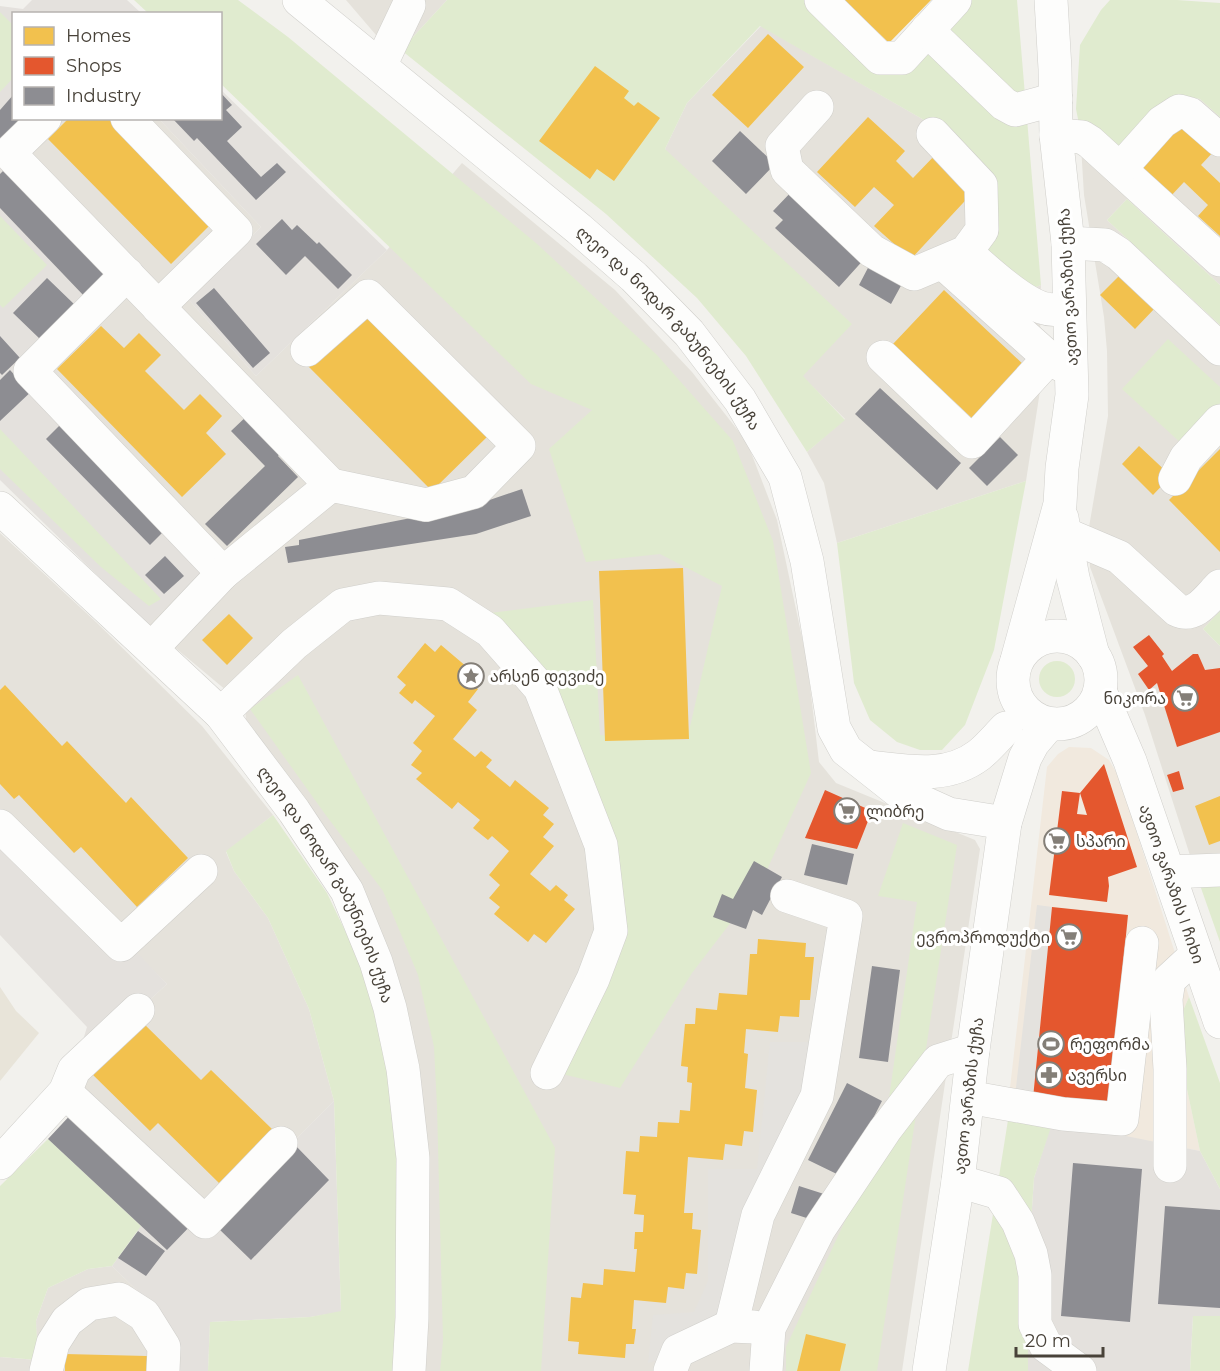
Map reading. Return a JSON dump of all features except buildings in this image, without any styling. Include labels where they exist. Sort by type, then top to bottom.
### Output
[{"type":"street","points":[[821,0],[880,58],[902,57],[956,0]]},
{"type":"street","name":"ავთო ვარაზის ქუჩა","points":[[1051,0],[1056,135],[1068,243],[1070,301],[1061,362],[1072,395],[1062,468],[1062,519],[1073,578],[1093,655]]},
{"type":"street","name":"ავთო ვარაზის ქუჩა","points":[[1055,84],[1069,0]]},
{"type":"street","name":"ლეო და ნოდარ გაბუნიების ქუჩა","points":[[308,4],[579,229],[634,277],[689,333],[740,400],[785,477],[807,561],[834,728],[846,750],[898,791],[949,814],[1005,823]]},
{"type":"street","points":[[380,66],[409,5]]},
{"type":"street","points":[[927,30],[1004,104],[1015,110],[1027,108],[1055,84]]},
{"type":"street","points":[[817,107],[782,146],[787,170],[872,250],[914,274],[955,258],[982,230],[981,185],[933,134]]},
{"type":"street","points":[[1120,169],[1162,122],[1179,111],[1190,114],[1220,140]]},
{"type":"street","points":[[43,120],[9,153],[331,485],[426,505],[474,492],[519,447],[368,296],[307,350]]},
{"type":"street","points":[[129,120],[236,231],[158,307]]},
{"type":"street","points":[[1056,135],[1082,137],[1220,260]]},
{"type":"street","points":[[1068,243],[1105,245],[1119,254],[1220,349]]},
{"type":"street","points":[[955,258],[997,280],[1022,298],[1046,309],[1059,309],[1070,301]]},
{"type":"street","points":[[883,357],[972,442],[1061,362],[955,258]]},
{"type":"street","points":[[127,274],[30,371],[223,573]]},
{"type":"street","points":[[1174,479],[1186,458],[1220,421]]},
{"type":"street","points":[[152,648],[223,573],[331,485]]},
{"type":"street","name":"ლეო და ნოდარ გაბუნიების ქუჩა","points":[[0,508],[221,714],[294,812],[347,891],[376,962],[390,1008],[403,1069],[413,1158],[412,1318],[409,1371]]},
{"type":"street","points":[[1062,519],[1119,557],[1183,614],[1194,612],[1220,586]]},
{"type":"street","name":"ავთო ვარაზის ქუჩა","points":[[929,1371],[958,1181],[973,1050],[1005,823],[1004,749],[1015,668],[1062,519]]},
{"type":"street","points":[[221,714],[294,644],[343,605],[379,598],[448,604],[490,631],[540,688],[601,845],[611,931],[593,980],[547,1073]]},
{"type":"street","points":[[1058,724],[1082,717],[1094,706],[1100,692],[1099,665],[1093,655],[1086,646],[1065,636],[1042,638],[1032,643],[1015,668],[1016,696],[1023,709],[1031,716],[1058,724],[1087,725],[1105,733],[1124,747]]},
{"type":"street","name":"ავთო ვარაზის I ჩიხი","points":[[1100,692],[1124,747],[1220,1022]]},
{"type":"street","name":"ავთო ვარაზის ქუჩა","points":[[1005,823],[1025,758],[1033,743],[1058,724]]},
{"type":"street","points":[[864,766],[921,773],[948,771],[978,755],[1006,728]]},
{"type":"street","points":[[0,826],[121,945],[201,871]]},
{"type":"street","points":[[1169,872],[1220,870]]},
{"type":"street","points":[[731,1326],[758,1215],[817,1096],[846,916],[786,896]]},
{"type":"street","points":[[968,1097],[1063,1114],[1122,1119],[1142,943]]},
{"type":"street","points":[[1170,1166],[1170,1069],[1166,999],[1170,980],[1196,955]]},
{"type":"street","points":[[0,1163],[65,1092],[74,1070],[138,1010]]},
{"type":"street","points":[[766,1371],[769,1328],[819,1229],[885,1130],[938,1061],[973,1050]]},
{"type":"street","points":[[65,1092],[205,1222],[281,1143]]},
{"type":"street","points":[[958,1181],[999,1193],[1018,1222],[1031,1254],[1035,1275],[1035,1324],[1046,1346],[1080,1371]]},
{"type":"street","points":[[46,1371],[53,1343],[67,1321],[89,1304],[119,1299],[144,1315],[164,1347],[163,1371]]},
{"type":"street","points":[[670,1371],[678,1351],[731,1326],[769,1328]]},
{"type":"shaded area","points":[[32,0],[127,0],[140,12],[12,12],[13,120],[2,158],[114,276],[30,359],[219,555],[148,625],[0,480],[0,6],[23,9]]},
{"type":"shaded area","points":[[346,0],[447,0],[401,50],[376,35]]},
{"type":"shaded area","points":[[761,26],[931,124],[1031,289],[1041,285],[1042,378],[1026,481],[837,543],[824,483],[807,452],[845,419],[803,377],[665,149],[687,103]]},
{"type":"shaded area","points":[[222,91],[387,250],[256,376],[188,299],[261,227],[160,120],[222,120]]},
{"type":"shaded area","points":[[1185,96],[1200,99],[1220,117],[1220,285],[1127,199],[1107,220],[1220,325],[1220,611],[1203,629],[1220,646],[1220,870],[1195,871],[1145,715],[1090,567],[1088,533],[1108,416],[1107,351],[1104,317],[1084,195],[1080,129]]},
{"type":"shaded area","points":[[33,120],[160,120],[261,227],[188,299],[256,376],[387,250],[462,163],[615,290],[692,372],[747,442],[777,520],[807,661],[819,762],[836,783],[975,840],[980,849],[902,1371],[424,1371],[428,1286],[422,1091],[390,952],[354,884],[246,720],[245,706],[148,625],[30,359],[2,158]]},
{"type":"shaded area","points":[[0,533],[96,622],[202,726],[273,815],[226,852],[234,871],[268,918],[309,1009],[334,1101],[205,1231],[76,1109],[74,1070],[167,984],[0,817]]},
{"type":"shaded area","points":[[1069,747],[1091,748],[1109,760],[1119,777],[1189,997],[1178,1022],[1180,1056],[1200,1151],[1007,1114],[1047,767],[1058,754]]},
{"type":"shaded area","points":[[0,817],[167,984],[74,1070],[87,1027],[0,935]]},
{"type":"shaded area","points":[[1037,905],[1052,907],[1033,1098],[1015,1096]]},
{"type":"shaded area","points":[[857,939],[839,1067],[797,1175],[744,1212],[750,1310],[663,1359],[648,1363],[653,1315],[694,1312],[708,1281],[708,1169],[757,1169],[770,1042],[813,1042]]},
{"type":"shaded area","points":[[0,987],[16,1011],[39,1033],[0,1081]]},
{"type":"shaded area","points":[[334,1101],[341,1312],[310,1317],[210,1322],[208,1371],[170,1371],[152,1305],[112,1266],[138,1231],[48,1139],[76,1109],[205,1231]]},
{"type":"shaded area","points":[[1052,1121],[1200,1151],[1220,1189],[1220,1316],[1193,1316],[1190,1371],[1028,1371],[1028,1268],[1034,1178]]},
{"type":"shaded area","points":[[112,1266],[152,1305],[170,1371],[0,1371],[0,1357],[37,1360],[36,1321],[48,1288],[88,1269]]},
{"type":"green space","points":[[134,0],[238,0],[288,37],[536,243],[657,355],[733,441],[773,541],[811,773],[761,883],[692,973],[620,1088],[558,1073],[615,854],[490,613],[593,600],[600,735],[687,740],[722,586],[660,554],[586,562],[549,449],[592,410],[531,384],[222,85],[222,12],[147,12]]},
{"type":"green space","points":[[447,0],[807,0],[877,69],[966,0],[1017,0],[1041,285],[1031,289],[986,263],[990,185],[931,124],[760,26],[687,103],[665,149],[852,324],[803,376],[845,420],[807,452],[746,356],[697,298],[606,214],[401,50]]},
{"type":"green space","points":[[1110,0],[1177,0],[1220,3],[1220,117],[1200,99],[1185,96],[1118,161],[1080,129],[1076,109],[1080,45],[1101,10]]},
{"type":"green space","points":[[0,12],[12,24],[12,79],[0,92]]},
{"type":"green space","points":[[1127,199],[1220,285],[1220,325],[1107,220]]},
{"type":"green space","points":[[0,216],[47,265],[3,308],[0,305]]},
{"type":"green space","points":[[1168,339],[1220,387],[1220,403],[1182,444],[1122,389]]},
{"type":"green space","points":[[0,429],[161,599],[149,606],[101,567],[0,469]]},
{"type":"green space","points":[[1026,481],[994,650],[965,725],[942,750],[920,750],[897,742],[870,720],[854,683],[837,543]]},
{"type":"green space","points":[[1220,611],[1220,646],[1203,629]]},
{"type":"green space","points":[[1057,661],[1069,667],[1075,679],[1069,691],[1057,697],[1045,691],[1039,679],[1045,667]]},
{"type":"green space","points":[[298,675],[555,1148],[541,1371],[440,1371],[443,1341],[434,1047],[418,975],[383,891],[250,709]]},
{"type":"green space","points":[[273,815],[327,893],[358,958],[390,1062],[399,1151],[398,1371],[208,1371],[210,1322],[310,1317],[341,1311],[334,1101],[309,1009],[268,918],[234,871],[226,851]]},
{"type":"green space","points":[[903,823],[957,845],[877,1371],[786,1371],[786,1347],[883,1140],[917,902],[878,896]]},
{"type":"green space","points":[[1220,870],[1220,942],[1195,871]]},
{"type":"green space","points":[[1189,997],[1220,1083],[1220,1189],[1200,1151],[1180,1056],[1178,1022]]},
{"type":"green space","points":[[1008,1120],[1051,1127],[1034,1178],[1028,1268],[1028,1371],[968,1371]]},
{"type":"green space","points":[[48,1139],[141,1226],[112,1266],[88,1269],[48,1288],[36,1321],[38,1360],[0,1357],[0,1186]]},
{"type":"green space","points":[[1193,1316],[1220,1316],[1220,1371],[1190,1371]]},
{"type":"place","name":"არსენ დევიძე","points":[[471,676]]},
{"type":"place","name":"ნიკორა","points":[[1185,698]]},
{"type":"place","name":"ლიბრე","points":[[847,811]]},
{"type":"place","name":"სპარი","points":[[1057,841]]},
{"type":"place","name":"ევროპროდუქტი","points":[[1069,937]]},
{"type":"place","name":"რეფორმა","points":[[1051,1044]]},
{"type":"place","name":"ავერსი","points":[[1049,1075]]}]
